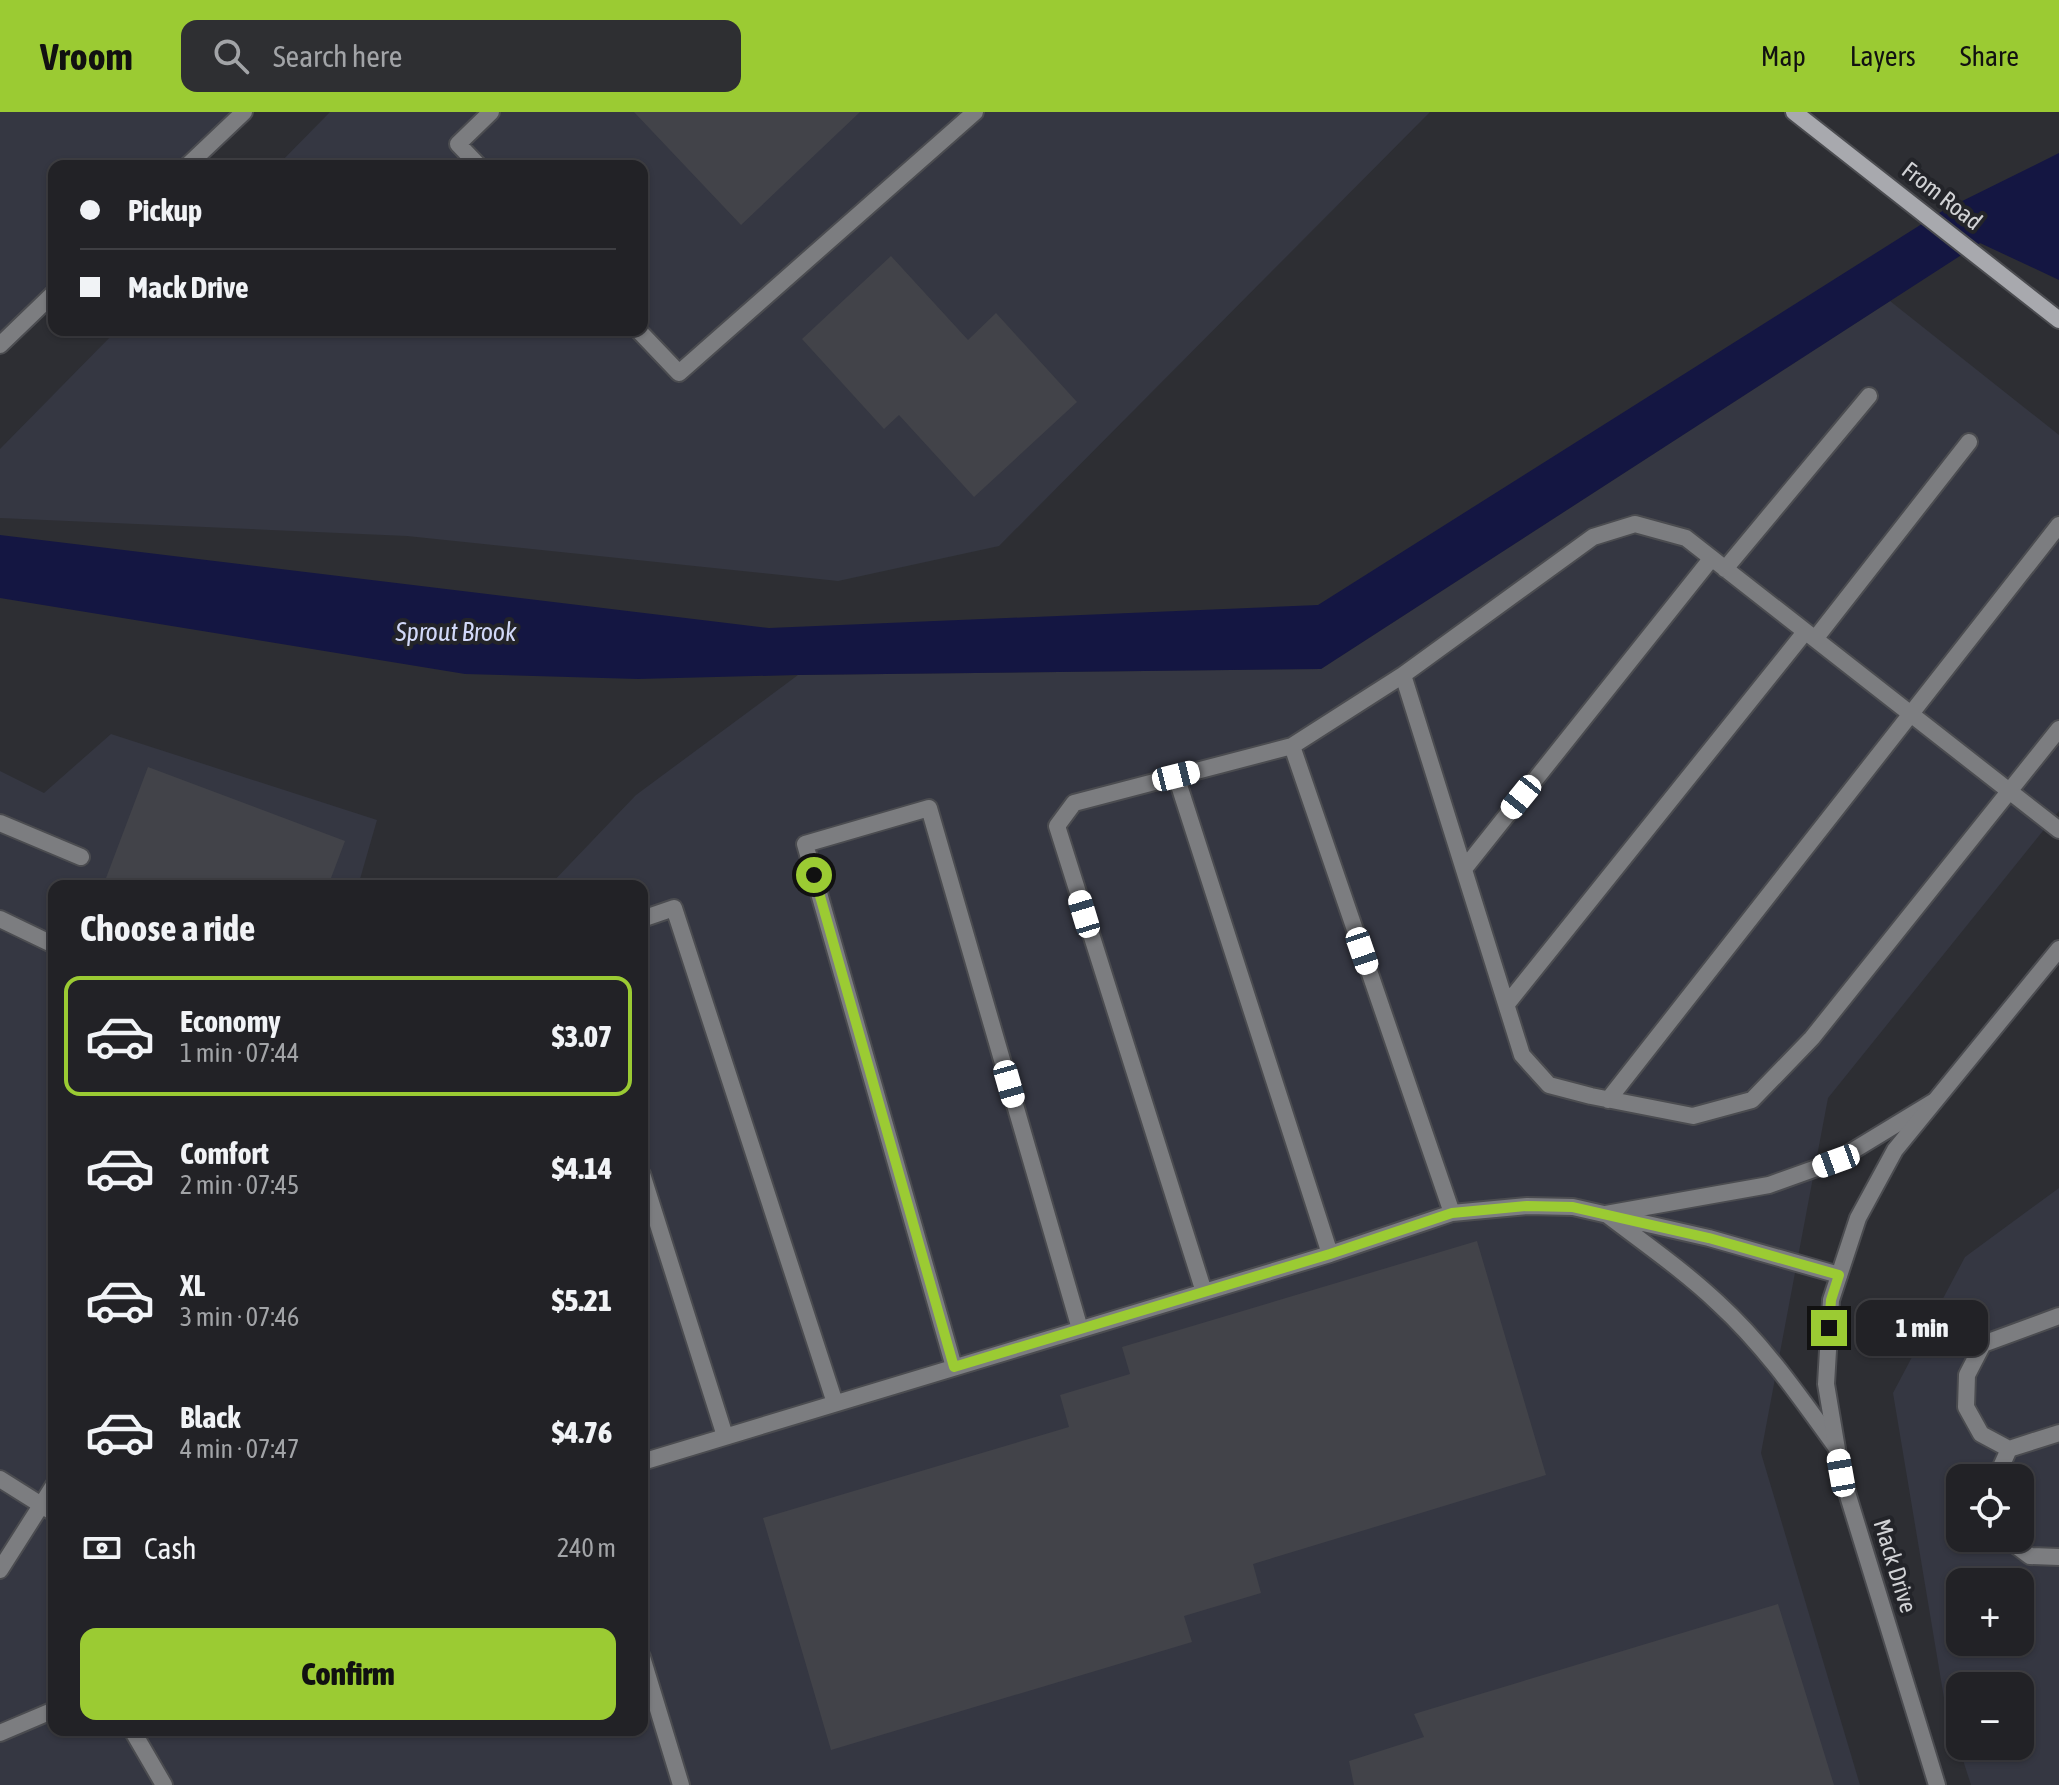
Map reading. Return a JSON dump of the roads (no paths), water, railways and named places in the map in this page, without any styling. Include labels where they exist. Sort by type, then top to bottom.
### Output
[{"type":"street","points":[[193,160],[244,112]]},
{"type":"street","points":[[473,160],[458,144],[491,112]]},
{"type":"street","points":[[644,336],[679,373],[975,112]]},
{"type":"street","name":"From Road","points":[[1794,112],[2059,320]]},
{"type":"street","points":[[0,345],[48,299]]},
{"type":"street","points":[[1725,569],[1869,396]]},
{"type":"street","points":[[1507,1004],[1969,442]]},
{"type":"street","points":[[1204,1292],[1057,826],[1074,803],[1292,746],[1403,675],[1593,537],[1635,524],[1686,538],[2059,830]]},
{"type":"street","points":[[1608,1100],[2059,525]]},
{"type":"street","points":[[1464,869],[1711,559]]},
{"type":"street","points":[[1403,675],[1522,1055],[1549,1085],[1693,1116],[1752,1100],[1812,1038],[2059,729]]},
{"type":"street","points":[[1292,746],[1452,1213]]},
{"type":"street","points":[[1176,776],[1330,1254]]},
{"type":"street","points":[[954,1367],[805,844],[929,808],[1080,1329]]},
{"type":"street","points":[[0,823],[81,857]]},
{"type":"street","points":[[648,917],[674,908],[835,1403]]},
{"type":"street","points":[[0,919],[48,942]]},
{"type":"street","name":"Mack Drive","points":[[1937,1785],[1841,1473],[1826,1384],[1831,1300],[1858,1218],[1895,1150],[2059,949]]},
{"type":"street","points":[[1606,1214],[1769,1185],[1836,1161],[1938,1099]]},
{"type":"street","points":[[648,1193],[725,1436]]},
{"type":"street","points":[[648,1460],[1330,1254],[1452,1213],[1527,1206],[1573,1207],[1709,1238],[1839,1275]]},
{"type":"street","points":[[1606,1214],[1670,1261],[1720,1304],[1774,1361],[1836,1447]]},
{"type":"street","points":[[2059,1316],[1983,1344],[1967,1375],[1966,1407],[1981,1434],[2009,1449],[2059,1433]]},
{"type":"street","points":[[2002,1464],[2009,1449]]},
{"type":"street","points":[[0,1479],[48,1509],[0,1570]]},
{"type":"street","points":[[2025,1552],[2030,1556],[2059,1557]]},
{"type":"street","points":[[648,1677],[681,1785]]},
{"type":"street","points":[[0,1733],[48,1713]]},
{"type":"street","points":[[135,1736],[164,1785]]},
{"type":"water","name":"Sprout Brook","points":[[2059,153],[2059,280],[1980,243],[1321,669],[638,679],[465,674],[0,598],[0,535],[769,628],[1318,605],[1944,210]]}]
